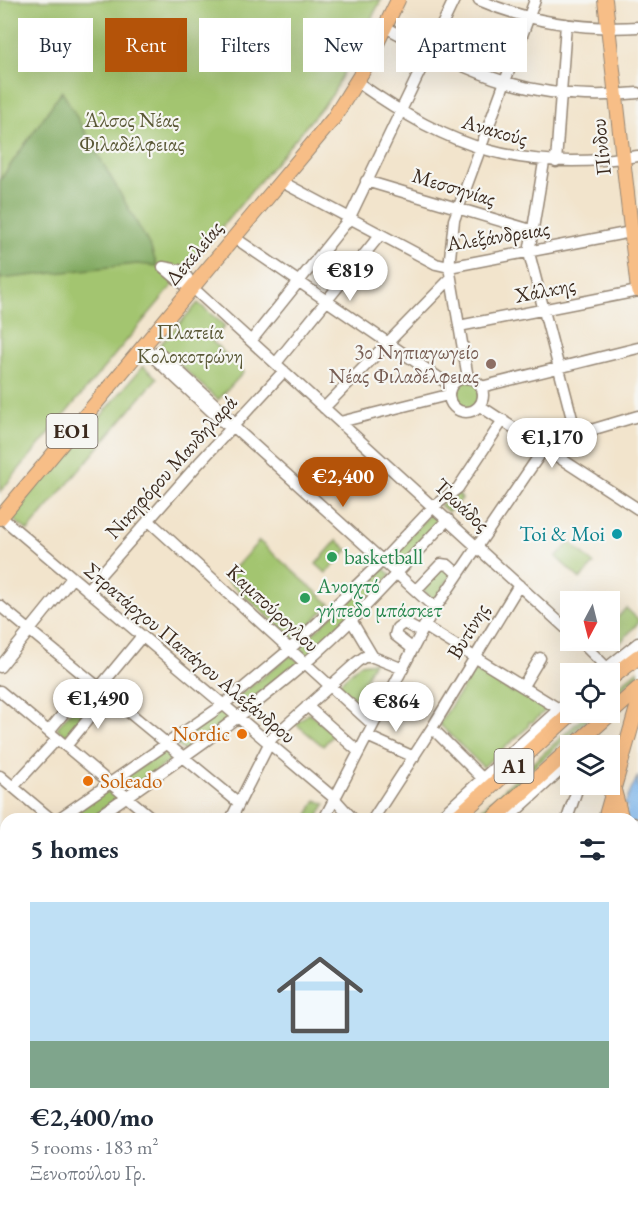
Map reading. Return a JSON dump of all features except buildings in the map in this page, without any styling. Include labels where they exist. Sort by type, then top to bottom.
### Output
[{"type":"highway","points":[[620,667],[638,657]]},
{"type":"highway","points":[[586,735],[638,689]]},
{"type":"highway","name":"Α1","points":[[461,813],[560,716]]},
{"type":"highway","name":"Α1","points":[[500,813],[560,758]]},
{"type":"main road","name":"Δεκελείας","points":[[0,518],[146,346],[333,119],[357,82],[398,0]]},
{"type":"main road","name":"Πίνδου","points":[[605,0],[622,159],[633,228],[638,291]]},
{"type":"main road","points":[[615,813],[614,785],[638,704]]},
{"type":"street","points":[[446,18],[454,0]]},
{"type":"street","points":[[479,0],[528,18],[607,28],[638,27]]},
{"type":"street","points":[[235,238],[449,390],[450,404],[458,411],[470,412],[480,406],[483,396],[481,387],[468,378],[450,273],[456,209],[535,0]]},
{"type":"street","points":[[556,162],[566,24]]},
{"type":"street","points":[[385,27],[396,32]]},
{"type":"street","points":[[251,341],[349,219],[420,72]]},
{"type":"street","points":[[480,72],[504,83],[561,95],[638,93]]},
{"type":"street","name":"Ανακούς","points":[[357,82],[400,111],[442,134],[479,149],[544,162],[622,159],[638,156]]},
{"type":"street","points":[[544,162],[529,253],[576,434]]},
{"type":"street","name":"Μεσσηνίας","points":[[366,181],[531,230]]},
{"type":"street","name":"Αλεξάνδρειας","points":[[282,182],[450,273],[633,228]]},
{"type":"street","name":"Νικηφόρου Μανδηλαρά","points":[[87,590],[234,427],[326,302],[380,235]]},
{"type":"street","points":[[324,408],[387,344],[450,273]]},
{"type":"street","name":"Τρωάδος","points":[[193,288],[560,623]]},
{"type":"street","name":"Χάλκης","points":[[459,326],[638,291]]},
{"type":"street","points":[[146,346],[155,350],[178,369],[230,418],[234,427],[435,608]]},
{"type":"street","points":[[481,387],[638,348]]},
{"type":"street","points":[[340,422],[449,390],[458,380],[468,378]]},
{"type":"street","points":[[480,406],[638,509]]},
{"type":"street","points":[[327,813],[435,608],[545,447],[554,441],[638,416]]},
{"type":"street","points":[[67,813],[223,705],[290,650],[382,561],[434,506],[458,488],[503,420]]},
{"type":"street","name":"Στρατάρχου Παπάγου Αλεξάνδρου","points":[[0,518],[334,798],[348,813]]},
{"type":"street","points":[[103,813],[238,717],[305,664],[351,620],[448,519]]},
{"type":"street","name":"Καμπούρογλου","points":[[148,520],[373,725]]},
{"type":"street","points":[[416,590],[441,564],[445,563],[458,574]]},
{"type":"street","points":[[0,667],[72,578]]},
{"type":"street","name":"Βυτίνης","points":[[377,813],[432,728],[519,585]]},
{"type":"street","points":[[0,606],[239,803]]},
{"type":"street","points":[[351,620],[373,657]]},
{"type":"street","points":[[413,649],[395,635],[397,628],[404,623],[423,629],[476,656],[560,707]]},
{"type":"street","points":[[57,739],[94,685],[142,636]]},
{"type":"street","points":[[619,663],[638,643]]},
{"type":"street","points":[[588,651],[597,663]]},
{"type":"street","points":[[235,813],[268,744],[329,686],[364,657],[373,657],[403,669]]},
{"type":"street","points":[[523,686],[540,657]]},
{"type":"street","points":[[0,691],[146,813]]},
{"type":"street","points":[[13,787],[57,739],[108,695]]},
{"type":"street","points":[[307,706],[359,752]]},
{"type":"street","points":[[445,813],[560,715]]},
{"type":"street","points":[[432,728],[483,779]]},
{"type":"street","points":[[367,736],[414,756]]},
{"type":"street","points":[[514,813],[560,771]]},
{"type":"street","points":[[0,776],[44,813]]},
{"type":"street","points":[[569,813],[575,795]]},
{"type":"green space","name":"Άλσος Νέας Φιλαδέλφειας","points":[[0,0],[381,0],[372,18],[303,18],[303,72],[344,72],[332,95],[0,492]]},
{"type":"green space","points":[[62,91],[151,248],[157,266],[137,264],[0,279],[0,180]]},
{"type":"green space","name":"Πλατεία Κολοκοτρώνη","points":[[198,303],[225,326],[212,341],[244,372],[218,400],[159,346]]},
{"type":"green space","points":[[143,366],[157,378],[28,531],[10,517],[97,415],[100,417]]},
{"type":"green space","points":[[467,381],[473,382],[481,390],[481,402],[473,410],[467,411],[461,410],[453,402],[452,396],[453,390],[461,382]]},
{"type":"green space","points":[[457,492],[462,499],[448,512],[440,505]]},
{"type":"green space","points":[[430,514],[440,523],[398,567],[388,558]]},
{"type":"green space","name":"basketball","points":[[337,540],[348,550],[326,573],[316,564]]},
{"type":"green space","points":[[259,541],[330,604],[290,644],[281,636],[285,631],[225,579]]},
{"type":"green space","points":[[570,542],[594,564],[580,579],[556,557]]},
{"type":"green space","points":[[443,566],[453,573],[434,600],[422,589]]},
{"type":"green space","points":[[382,567],[391,575],[308,656],[299,647]]},
{"type":"green space","points":[[626,608],[638,619],[638,623],[620,643],[620,615]]},
{"type":"green space","points":[[291,655],[300,663],[241,709],[232,701]]},
{"type":"green space","points":[[374,662],[354,700],[337,685],[360,664]]},
{"type":"green space","points":[[477,666],[482,667],[479,672],[513,693],[516,689],[546,706],[546,710],[533,722],[529,722],[528,727],[483,767],[439,724]]},
{"type":"green space","points":[[638,670],[638,675],[620,690],[620,685]]},
{"type":"green space","points":[[89,689],[98,697],[66,736],[57,728]]},
{"type":"green space","points":[[221,710],[231,718],[185,752],[174,743]]},
{"type":"green space","points":[[309,713],[334,734],[323,746],[296,724]]},
{"type":"green space","points":[[577,723],[583,723],[570,735],[564,735]]},
{"type":"green space","points":[[560,738],[560,744],[484,813],[478,813]]},
{"type":"green space","points":[[166,750],[175,758],[128,790],[117,782]]},
{"type":"green space","points":[[110,787],[121,797],[98,813],[73,813]]},
{"type":"green space","points":[[316,800],[325,804],[320,813],[309,813]]},
{"type":"water","points":[[638,776],[638,811],[624,805]]},
{"type":"waterway","points":[[633,813],[638,794]]},
{"type":"place","name":"3ο Νηπιαγωγείο Νέας Φιλαδέλφειας","points":[[491,364]]},
{"type":"place","name":"Toi & Moi","points":[[617,534]]},
{"type":"place","name":"basketball","points":[[332,557]]},
{"type":"place","name":"Ανοιχτό γήπεδο μπάσκετ","points":[[305,598]]},
{"type":"place","name":"Nordic","points":[[242,734]]},
{"type":"place","name":"Soleado","points":[[88,781]]}]
